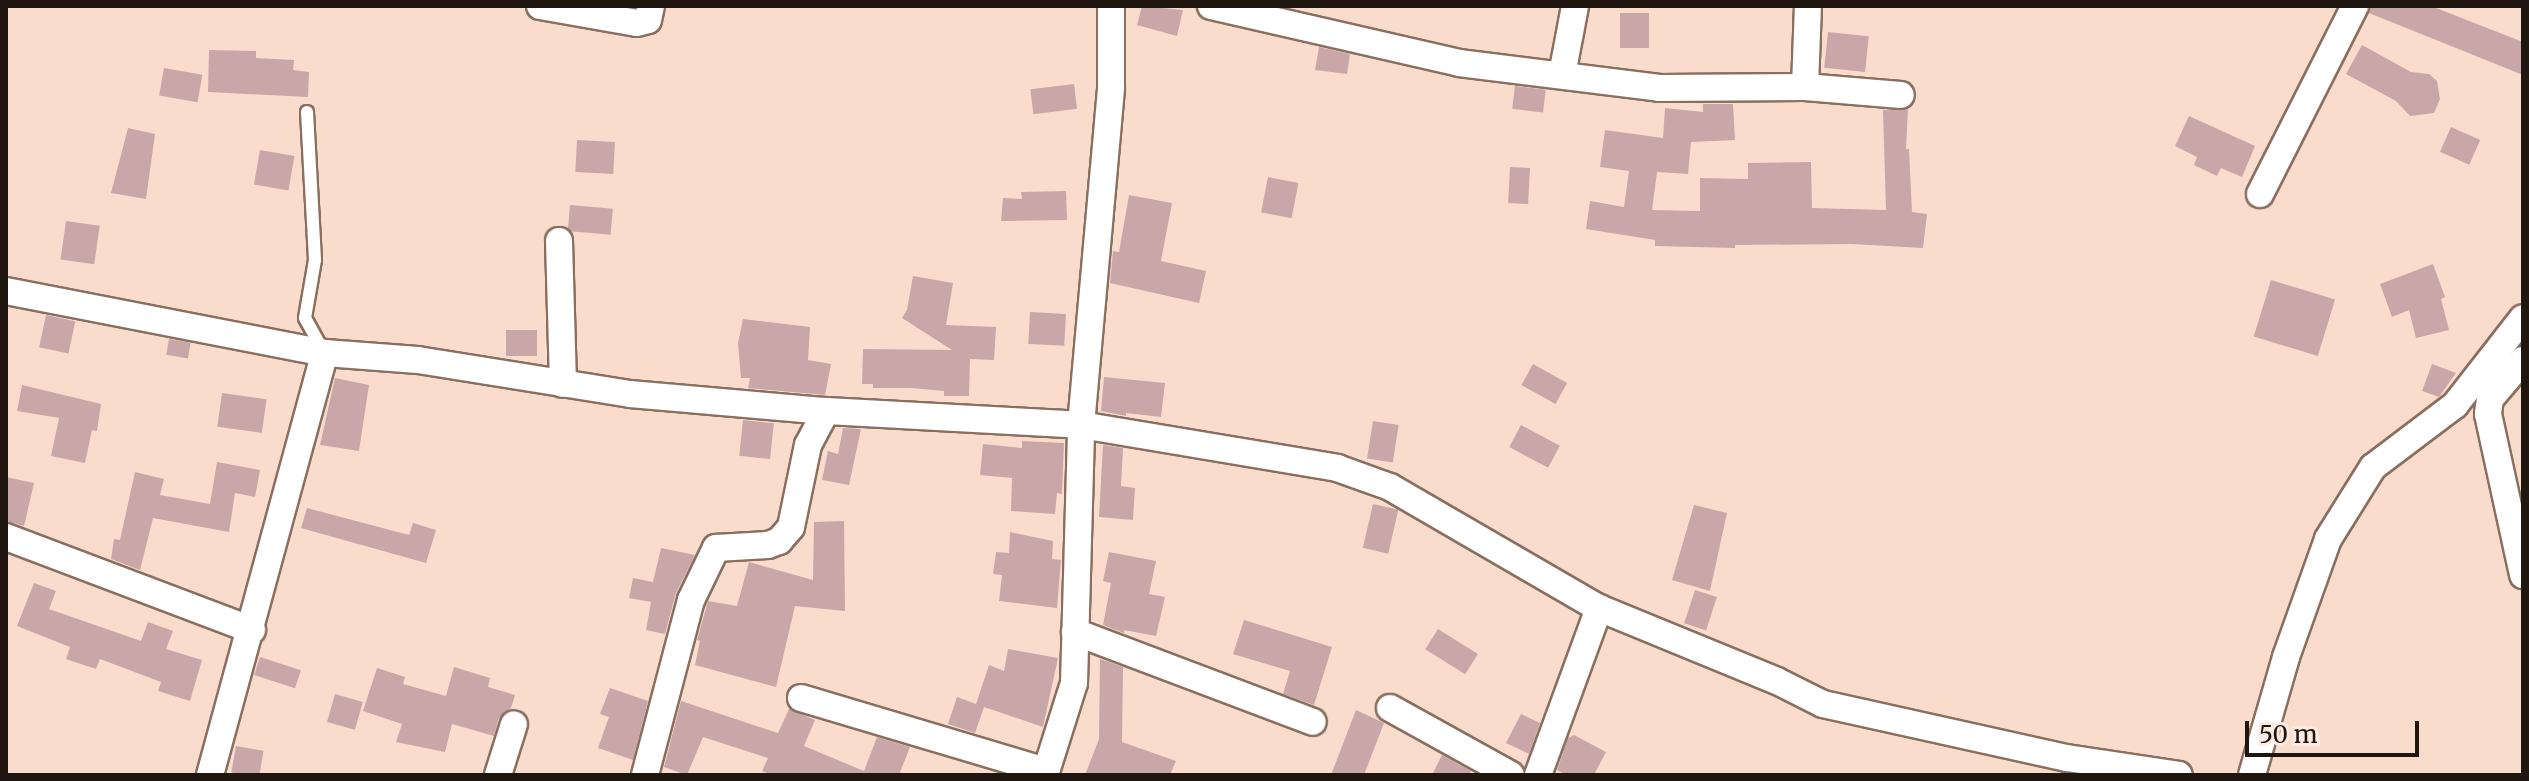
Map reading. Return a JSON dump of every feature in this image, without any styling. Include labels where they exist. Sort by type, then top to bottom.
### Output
[{"type":"street","points":[[540,6],[637,23],[648,20],[651,6]]},
{"type":"street","points":[[801,698],[1046,773],[1074,683],[1081,425],[1111,87],[1111,6]]},
{"type":"street","points":[[1211,6],[1459,63],[1659,88],[1805,87],[1901,95]]},
{"type":"street","points":[[1562,75],[1575,6]]},
{"type":"street","points":[[1805,87],[1808,6]]},
{"type":"street","points":[[2260,194],[2355,6]]},
{"type":"street","points":[[559,241],[563,384]]},
{"type":"street","points":[[6,291],[325,353],[418,360],[630,394],[826,411],[1081,425],[1337,468],[1390,487],[1599,608],[1777,681],[1823,704],[2061,766],[2179,775]]},
{"type":"street","points":[[2252,775],[2286,657],[2328,539],[2373,467],[2455,405],[2523,318]]},
{"type":"street","points":[[210,775],[325,353]]},
{"type":"street","points":[[2523,360],[2490,399],[2488,414],[2523,575]]},
{"type":"street","points":[[645,775],[691,600],[716,548],[768,545],[779,541],[791,527],[808,445],[826,411]]},
{"type":"street","points":[[6,537],[252,630]]},
{"type":"street","points":[[1538,775],[1599,608]]},
{"type":"street","points":[[1075,632],[1313,722]]},
{"type":"street","points":[[1390,708],[1511,775]]},
{"type":"street","points":[[498,775],[514,724]]},
{"type":"lane","points":[[307,112],[315,260],[305,318],[325,353]]},
{"type":"building","points":[[1142,6],[1183,10],[1177,36],[1137,25]]},
{"type":"building","points":[[2371,6],[2431,6],[2523,42],[2523,75],[2369,13]]},
{"type":"building","points":[[1620,13],[1649,13],[1649,48],[1620,48]]},
{"type":"building","points":[[1828,32],[1869,36],[1865,72],[1824,68]]},
{"type":"building","points":[[2362,45],[2411,72],[2429,74],[2437,81],[2440,99],[2434,113],[2410,116],[2396,101],[2346,74]]},
{"type":"building","points":[[1319,47],[1350,54],[1347,74],[1315,70]]},
{"type":"building","points":[[209,50],[256,51],[256,58],[294,60],[293,70],[309,72],[308,97],[208,92]]},
{"type":"building","points":[[164,68],[202,75],[198,102],[159,96]]},
{"type":"building","points":[[1074,84],[1077,109],[1033,114],[1030,89]]},
{"type":"building","points":[[1515,86],[1546,90],[1543,113],[1512,109]]},
{"type":"building","points":[[1703,104],[1733,104],[1735,140],[1691,142],[1688,174],[1657,172],[1652,210],[1700,211],[1700,178],[1748,179],[1748,163],[1811,162],[1812,208],[1886,210],[1883,110],[1908,109],[1906,149],[1909,149],[1912,212],[1927,214],[1923,248],[1852,244],[1735,245],[1735,248],[1655,246],[1655,240],[1586,229],[1590,201],[1624,207],[1629,171],[1600,167],[1605,130],[1663,138],[1665,108],[1703,112]]},
{"type":"building","points":[[2189,116],[2255,146],[2242,177],[2221,168],[2217,176],[2194,165],[2197,157],[2175,146]]},
{"type":"building","points":[[2451,127],[2480,140],[2469,165],[2440,152]]},
{"type":"building","points":[[128,128],[155,134],[146,199],[111,193]]},
{"type":"building","points":[[577,140],[615,142],[613,174],[575,172]]},
{"type":"building","points":[[260,150],[294,156],[288,191],[254,184]]},
{"type":"building","points":[[1510,167],[1530,168],[1528,204],[1508,203]]},
{"type":"building","points":[[1268,177],[1298,183],[1292,218],[1261,212]]},
{"type":"building","points":[[1066,191],[1067,220],[1001,221],[1003,198],[1022,199],[1021,192]]},
{"type":"building","points":[[1129,195],[1172,203],[1161,261],[1206,271],[1199,303],[1110,283],[1113,251],[1119,252]]},
{"type":"building","points":[[570,205],[613,209],[611,235],[568,231]]},
{"type":"building","points":[[66,221],[100,226],[94,264],[61,260]]},
{"type":"building","points":[[2433,264],[2445,297],[2441,299],[2449,330],[2416,338],[2409,310],[2392,317],[2380,284]]},
{"type":"building","points":[[913,276],[953,283],[946,325],[996,327],[994,360],[970,359],[969,396],[944,396],[944,391],[873,388],[873,384],[862,384],[863,349],[952,350],[902,318],[907,310]]},
{"type":"building","points":[[2271,280],[2335,300],[2318,356],[2254,336]]},
{"type":"building","points":[[1030,312],[1066,314],[1064,346],[1028,344]]},
{"type":"building","points":[[46,315],[75,321],[68,354],[39,347]]},
{"type":"building","points":[[743,319],[810,327],[808,360],[831,364],[825,395],[748,388],[750,378],[741,378],[738,343]]},
{"type":"building","points":[[506,330],[537,330],[537,356],[506,356]]},
{"type":"building","points":[[169,339],[191,343],[188,359],[166,355]]},
{"type":"building","points":[[1533,364],[1567,383],[1555,404],[1521,385]]},
{"type":"building","points":[[2432,364],[2456,373],[2439,397],[2422,391]]},
{"type":"building","points":[[1104,377],[1165,383],[1161,417],[1126,413],[1126,416],[1101,411]]},
{"type":"building","points":[[335,378],[369,385],[359,451],[320,445]]},
{"type":"building","points":[[22,385],[101,404],[97,431],[92,430],[85,463],[51,456],[59,418],[17,411]]},
{"type":"building","points":[[222,393],[267,399],[262,433],[217,427]]},
{"type":"building","points":[[743,420],[774,423],[770,459],[739,456]]},
{"type":"building","points":[[1373,421],[1399,425],[1393,463],[1367,459]]},
{"type":"building","points":[[1521,425],[1560,446],[1548,468],[1509,447]]},
{"type":"building","points":[[843,428],[861,429],[849,485],[822,480],[828,451],[838,454]]},
{"type":"building","points":[[1022,441],[1064,443],[1062,494],[1057,493],[1055,514],[1011,511],[1012,478],[980,475],[983,444],[1022,448]]},
{"type":"building","points":[[1103,445],[1123,448],[1121,486],[1135,488],[1133,520],[1099,517]]},
{"type":"building","points":[[217,462],[260,470],[255,497],[235,493],[229,532],[153,518],[140,570],[111,559],[114,539],[120,540],[135,472],[164,479],[160,495],[210,504]]},
{"type":"building","points":[[6,477],[34,483],[24,526],[6,521]]},
{"type":"building","points":[[1373,504],[1398,510],[1388,554],[1363,548]]},
{"type":"building","points":[[1694,505],[1727,513],[1710,591],[1672,580]]},
{"type":"building","points":[[307,508],[409,535],[413,523],[436,530],[426,563],[301,528]]},
{"type":"building","points":[[844,521],[845,611],[795,606],[776,687],[695,665],[700,641],[697,640],[708,601],[737,606],[749,562],[813,580],[814,522]]},
{"type":"building","points":[[1010,532],[1053,541],[1052,559],[1061,560],[1057,608],[999,601],[1002,575],[993,574],[996,552],[1009,553]]},
{"type":"building","points":[[661,548],[695,555],[676,593],[665,634],[646,630],[651,602],[629,598],[633,578],[653,582]]},
{"type":"building","points":[[1109,552],[1156,561],[1149,594],[1165,597],[1156,636],[1124,630],[1124,633],[1103,625],[1111,583],[1103,581]]},
{"type":"building","points":[[34,583],[56,591],[49,609],[141,641],[148,622],[173,631],[166,649],[202,660],[190,701],[158,691],[161,682],[100,659],[96,669],[66,659],[70,647],[17,626]]},
{"type":"building","points":[[1695,590],[1717,597],[1706,630],[1684,623]]},
{"type":"building","points":[[1244,620],[1332,647],[1314,705],[1283,694],[1290,671],[1233,654]]},
{"type":"building","points":[[1438,629],[1478,654],[1465,674],[1425,649]]},
{"type":"building","points":[[1008,649],[1058,658],[1043,727],[984,707],[975,733],[948,724],[957,697],[976,704],[989,665],[1004,671]]},
{"type":"building","points":[[260,657],[301,670],[295,688],[254,675]]},
{"type":"building","points":[[1100,659],[1123,667],[1122,742],[1176,761],[1170,775],[1085,775],[1099,739]]},
{"type":"building","points":[[454,667],[490,678],[488,687],[515,695],[511,708],[499,718],[494,736],[452,724],[445,752],[396,742],[402,724],[363,711],[377,668],[405,677],[403,684],[446,696]]},
{"type":"building","points":[[610,688],[648,701],[633,760],[598,748],[609,717],[600,714]]},
{"type":"building","points":[[335,694],[363,702],[355,730],[327,722]]},
{"type":"building","points":[[681,701],[778,733],[789,709],[815,720],[804,746],[864,771],[877,737],[910,747],[899,775],[772,775],[762,771],[768,758],[703,737],[687,775],[664,767]]},
{"type":"building","points":[[1356,710],[1384,723],[1364,775],[1331,775]]},
{"type":"building","points":[[1521,714],[1540,723],[1529,754],[1506,743]]},
{"type":"building","points":[[1574,735],[1606,752],[1594,775],[1566,775],[1557,770],[1568,738]]},
{"type":"building","points":[[236,746],[264,751],[259,775],[231,773]]},
{"type":"building","points":[[1442,755],[1471,771],[1469,775],[1432,775]]}]
